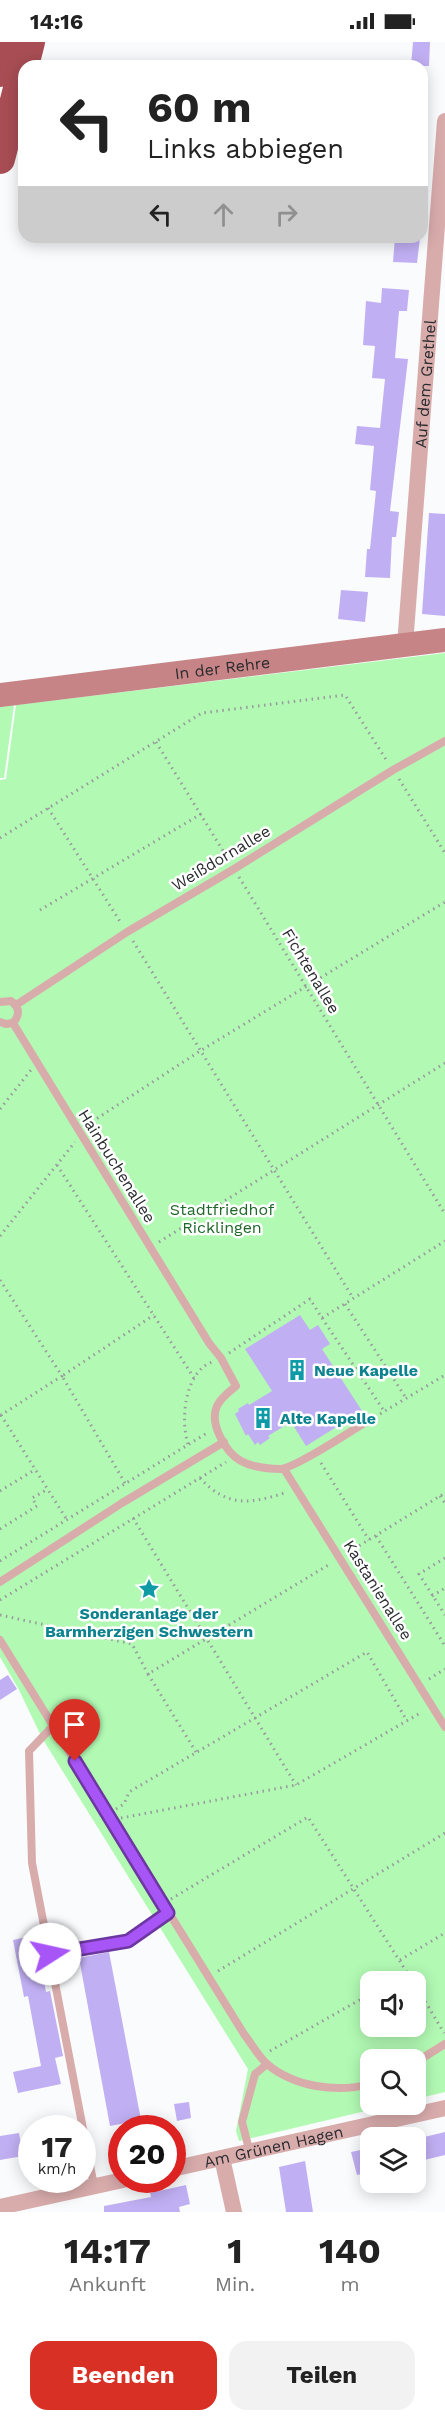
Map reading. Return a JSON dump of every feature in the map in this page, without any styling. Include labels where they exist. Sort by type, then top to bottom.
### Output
[{"type":"highway","points":[[0,72],[8,42]]},
{"type":"highway","points":[[25,60],[30,42]]},
{"type":"highway","points":[[0,159],[18,89]]},
{"type":"street","name":"Auf dem Grethel","points":[[405,645],[445,121]]},
{"type":"street","name":"In der Rehre","points":[[0,695],[445,640]]},
{"type":"street","name":"Am Grünen Hagen","points":[[186,2166],[445,2108]]},
{"type":"street","points":[[222,2157],[234,2212]]},
{"type":"street","points":[[0,2207],[63,2193]]},
{"type":"lane","name":"Weißdornallee","points":[[16,1005],[127,932],[234,869],[393,770],[445,741]]},
{"type":"lane","points":[[0,1002],[11,1001],[19,1011],[13,1023],[0,1022]]},
{"type":"lane","name":"Hainbuchenallee","points":[[13,1023],[80,1136],[209,1343],[221,1358],[236,1386],[224,1396],[217,1406],[214,1417],[216,1427]]},
{"type":"lane","points":[[216,1427],[235,1457],[250,1465],[284,1469],[366,1422]]},
{"type":"lane","points":[[0,1582],[122,1503],[224,1442]]},
{"type":"lane","name":"Kastanienallee","points":[[284,1469],[445,1727]]},
{"type":"lane","points":[[0,1640],[208,1977],[244,2034],[264,2060],[295,2080],[342,2089],[360,2086]]},
{"type":"lane","points":[[53,1726],[29,1751],[30,1842],[81,2115]]},
{"type":"lane","points":[[50,1954],[128,1941],[168,1913]]},
{"type":"lane","points":[[426,2056],[445,2044]]},
{"type":"lane","points":[[250,2152],[242,2122],[255,2074],[264,2060]]},
{"type":"path","points":[[0,838],[202,713],[345,695],[445,853]]},
{"type":"path","name":"Fichtenallee","points":[[156,741],[445,1214]]},
{"type":"path","points":[[48,808],[353,1298]]},
{"type":"path","points":[[40,910],[201,814]]},
{"type":"path","points":[[0,1236],[88,1124],[200,1051],[445,902]]},
{"type":"path","points":[[0,1108],[37,1063]]},
{"type":"path","points":[[150,1248],[445,1063]]},
{"type":"path","points":[[57,1165],[194,1378]]},
{"type":"path","points":[[322,1318],[445,1241]]},
{"type":"path","points":[[0,1280],[62,1376],[125,1483]]},
{"type":"path","points":[[188,1444],[184,1433],[185,1416],[194,1378],[202,1366],[221,1358],[310,1299],[384,1411]]},
{"type":"path","points":[[345,1304],[406,1398]]},
{"type":"path","points":[[67,1520],[0,1414],[154,1315]]},
{"type":"path","points":[[366,1422],[445,1375]]},
{"type":"path","points":[[0,1561],[216,1427]]},
{"type":"path","points":[[314,1453],[369,1540]]},
{"type":"path","points":[[0,1600],[235,1457]]},
{"type":"path","points":[[0,1491],[36,1470]]},
{"type":"path","points":[[200,1478],[211,1490],[234,1501],[268,1499],[297,1489]]},
{"type":"path","points":[[0,1529],[37,1506],[32,1498],[48,1489]]},
{"type":"path","points":[[148,1674],[445,1493]]},
{"type":"path","points":[[440,1496],[445,1503]]},
{"type":"path","points":[[133,1518],[296,1785]]},
{"type":"path","points":[[376,1536],[445,1646]]},
{"type":"path","points":[[445,1558],[419,1574],[445,1615]]},
{"type":"path","points":[[432,1596],[445,1588]]},
{"type":"path","points":[[0,1614],[132,1644],[196,1752]]},
{"type":"path","points":[[109,1817],[124,1804],[129,1792],[367,1652],[407,1721]]},
{"type":"path","points":[[419,1684],[445,1669]]},
{"type":"path","points":[[109,1817],[296,1785],[432,1706]]},
{"type":"path","points":[[163,1904],[308,1817],[406,1971]]},
{"type":"path","points":[[208,1977],[445,1833]]},
{"type":"path","points":[[400,1960],[445,1933]]},
{"type":"path","points":[[264,2060],[360,2000]]},
{"type":"path","points":[[426,2003],[445,2034]]},
{"type":"green space","name":"Stadtfriedhof Ricklingen","points":[[445,653],[445,2092],[426,2097],[426,2049],[360,2049],[360,2112],[239,2141],[236,2131],[248,2069],[42,1738],[0,1657],[0,780],[6,779],[16,705]]},
{"type":"green space","points":[[14,705],[4,778],[0,778],[0,707]]},
{"type":"building","points":[[413,42],[430,42],[429,66],[428,60],[412,60]]},
{"type":"building","points":[[395,243],[419,243],[417,263],[393,262]]},
{"type":"building","points":[[382,288],[409,290],[407,311],[399,311],[395,358],[408,359],[390,511],[399,512],[396,537],[392,537],[390,578],[365,577],[376,491],[370,490],[374,446],[355,444],[357,426],[380,428],[385,379],[372,378],[375,346],[363,345],[366,301],[381,303]]},
{"type":"building","points":[[429,513],[445,514],[445,616],[422,614]]},
{"type":"building","points":[[341,590],[368,592],[365,622],[338,619]]},
{"type":"building","name":"Neue Kapelle","points":[[300,1315],[310,1330],[318,1325],[330,1344],[322,1349],[362,1411],[306,1446],[291,1422],[268,1436],[270,1438],[260,1445],[258,1442],[255,1445],[248,1434],[246,1436],[235,1414],[239,1411],[238,1409],[272,1391],[245,1349]]},
{"type":"building","points":[[8,1675],[17,1689],[0,1700],[0,1680]]},
{"type":"building","points":[[36,1935],[46,1992],[50,1991],[63,2056],[55,2058],[61,2084],[18,2093],[13,2072],[41,2066],[28,1996],[24,1997],[13,1940]]},
{"type":"building","points":[[109,1952],[140,2115],[108,2115],[79,1958]]},
{"type":"building","points":[[189,2102],[191,2118],[186,2119],[186,2115],[176,2115],[174,2104]]},
{"type":"building","points":[[445,2132],[445,2155],[426,2160],[426,2137]]},
{"type":"building","points":[[18,2133],[18,2157],[0,2160],[0,2136]]},
{"type":"building","points":[[360,2150],[360,2174],[357,2175],[351,2152]]},
{"type":"building","points":[[305,2161],[313,2212],[286,2212],[279,2167]]},
{"type":"building","points":[[186,2185],[190,2204],[179,2207],[180,2212],[104,2212],[104,2206],[151,2197],[150,2193],[186,2193]]},
{"type":"place","name":"Neue Kapelle","points":[[297,1370]]},
{"type":"place","name":"Alte Kapelle","points":[[263,1418]]},
{"type":"place","name":"Sonderanlage der Barmherzigen Schwestern","points":[[149,1589]]},
{"type":"route","points":[[50,1954],[128,1941],[168,1913],[75,1761]]}]
